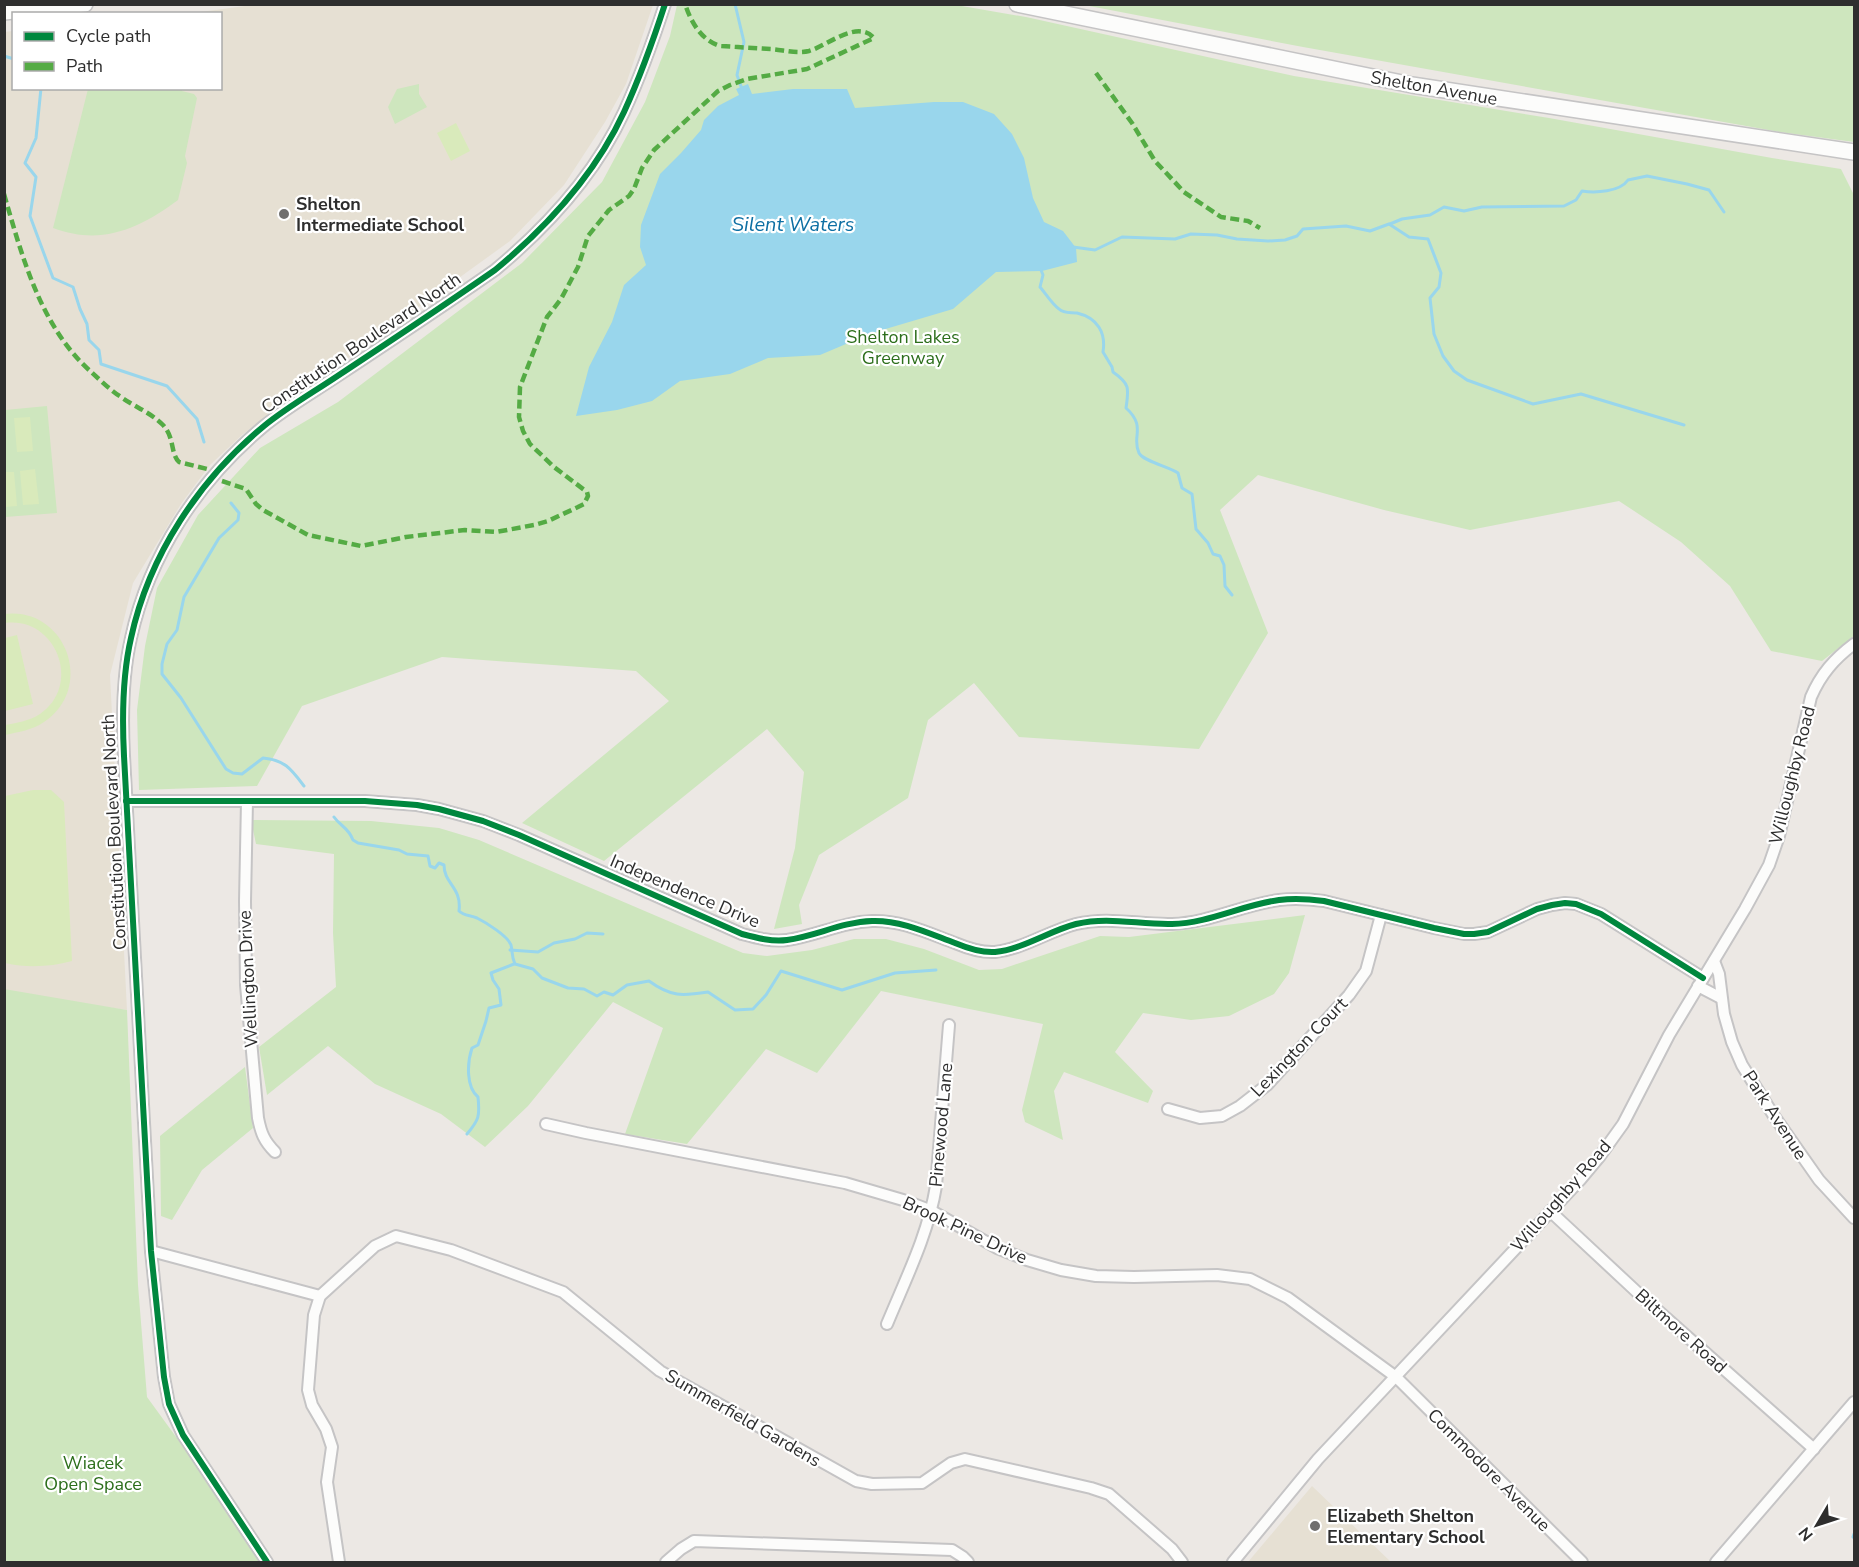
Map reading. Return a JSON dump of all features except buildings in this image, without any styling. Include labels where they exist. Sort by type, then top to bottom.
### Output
[{"type":"main road","points":[[4,12],[85,4]]},
{"type":"main road","name":"Shelton Avenue","points":[[1017,4],[1412,85],[1854,152]]},
{"type":"street","name":"Constitution Boulevard North","points":[[267,1563],[183,1435],[169,1404],[164,1377],[151,1251],[122,723],[123,695],[137,614],[154,570],[182,518],[223,464],[266,425],[495,270],[541,229],[580,185],[624,113],[665,4]]},
{"type":"street","name":"Willoughby Road","points":[[1233,1563],[1318,1459],[1550,1211],[1600,1156],[1623,1124],[1669,1035],[1769,865],[1779,836],[1809,706],[1816,686],[1829,666],[1854,644]]},
{"type":"street","name":"Independence Drive","points":[[126,801],[365,801],[417,805],[461,815],[519,836],[742,934],[771,940],[787,940],[851,923],[879,921],[912,927],[968,948],[992,952],[1006,950],[1075,924],[1095,920],[1171,924],[1189,922],[1278,900],[1324,901],[1457,933],[1474,934],[1501,927],[1537,909],[1558,904],[1576,904],[1601,914],[1700,982]]},
{"type":"street","name":"Wellington Drive","points":[[247,801],[246,986],[258,1118],[261,1134],[275,1152]]},
{"type":"street","name":"Lexington Court","points":[[1168,1109],[1200,1118],[1222,1116],[1240,1106],[1267,1085],[1349,995],[1366,971],[1381,915]]},
{"type":"street","name":"Park Avenue","points":[[1714,961],[1719,974],[1721,998],[1732,1042],[1751,1081],[1819,1180],[1854,1218]]},
{"type":"street","points":[[1700,982],[1721,998]]},
{"type":"street","name":"Pinewood Lane","points":[[887,1323],[924,1238],[932,1211],[949,1025]]},
{"type":"street","name":"Brook Pine Drive","points":[[546,1124],[845,1183],[932,1211],[998,1248],[1061,1270],[1096,1276],[1217,1275],[1251,1279],[1288,1298],[1396,1377]]},
{"type":"street","name":"Biltmore Road","points":[[1550,1211],[1638,1293],[1814,1449]]},
{"type":"street","name":"Summerfield Gardens","points":[[320,1296],[375,1246],[396,1236],[451,1250],[563,1292],[660,1371],[856,1481],[872,1484],[922,1483],[951,1463],[965,1459],[1091,1488],[1109,1494],[1172,1549],[1182,1563]]},
{"type":"street","points":[[151,1251],[320,1296],[314,1315],[308,1390],[312,1405],[326,1429],[332,1447],[327,1482],[339,1563]]},
{"type":"street","name":"Commodore Avenue","points":[[1396,1377],[1582,1563]]},
{"type":"street","points":[[1716,1563],[1854,1402]]},
{"type":"street","points":[[666,1563],[694,1541],[952,1550],[969,1563]]},
{"type":"shaded area","points":[[260,4],[653,5],[626,84],[605,122],[564,185],[510,241],[243,434],[210,465],[181,504],[133,583],[110,675],[127,1010],[5,992],[4,32],[12,31],[12,90],[222,90],[222,12],[200,12]]},
{"type":"shaded area","name":"Elizabeth Shelton Elementary School","points":[[1312,1486],[1391,1562],[1248,1562]]},
{"type":"green space","name":"Shelton Lakes Greenway","points":[[677,5],[956,5],[1026,17],[1294,76],[1841,169],[1854,195],[1854,636],[1822,661],[1771,651],[1730,586],[1681,542],[1619,501],[1470,530],[1384,510],[1258,475],[1220,510],[1268,633],[1199,749],[1019,737],[974,683],[928,720],[908,798],[819,855],[799,905],[802,924],[774,929],[795,848],[804,772],[767,729],[604,861],[522,823],[669,701],[636,671],[442,657],[302,706],[257,786],[139,790],[137,710],[145,646],[157,588],[198,515],[260,448],[338,402],[522,263],[602,182],[645,102],[670,36]]},
{"type":"green space","points":[[1084,5],[1854,5],[1854,142],[1780,132],[1303,47]]},
{"type":"green space","points":[[419,84],[419,94],[427,107],[395,124],[388,107],[397,89]]},
{"type":"green space","points":[[88,90],[182,90],[194,94],[197,98],[185,156],[187,163],[178,200],[149,219],[119,232],[87,235],[53,228]]},
{"type":"green space","points":[[456,123],[470,151],[451,161],[437,133]]},
{"type":"green space","points":[[47,406],[57,513],[5,517],[5,410]]},
{"type":"green space","points":[[30,417],[33,451],[17,452],[14,418]]},
{"type":"green space","points":[[35,469],[39,504],[23,505],[20,471]]},
{"type":"green space","points":[[5,472],[14,472],[17,506],[5,507]]},
{"type":"green space","points":[[4,614],[26,615],[44,623],[58,636],[67,652],[71,671],[68,690],[60,707],[40,725],[5,735],[5,725],[40,714],[53,701],[60,687],[61,671],[58,655],[50,641],[38,630],[23,624],[5,623]]},
{"type":"green space","points":[[17,635],[33,704],[5,711],[5,638]]},
{"type":"green space","points":[[33,790],[51,790],[64,802],[72,961],[55,965],[22,966],[5,963],[5,796]]},
{"type":"green space","points":[[251,820],[371,821],[439,828],[479,840],[743,953],[767,956],[812,950],[854,939],[886,939],[924,949],[979,970],[1002,969],[1100,936],[1129,937],[1305,915],[1289,973],[1274,994],[1229,1016],[1191,1020],[1143,1013],[1115,1052],[1153,1091],[1148,1103],[1064,1072],[1054,1091],[1063,1140],[1025,1122],[1022,1110],[1043,1024],[881,991],[817,1073],[766,1049],[687,1144],[625,1134],[663,1028],[613,1002],[528,1106],[485,1147],[441,1114],[375,1084],[328,1046],[267,1095],[259,1047],[336,987],[333,933],[334,854],[256,844]]},
{"type":"green space","name":"Wiacek Open Space","points":[[4,989],[127,1010],[138,1285],[147,1397],[267,1562],[5,1562]]},
{"type":"green space","points":[[245,1067],[253,1128],[202,1170],[172,1220],[161,1216],[160,1136]]},
{"type":"water","name":"Silent Waters","points":[[748,84],[752,94],[793,89],[847,89],[855,108],[963,102],[994,114],[1012,134],[1024,158],[1033,198],[1044,222],[1063,231],[1076,248],[1077,262],[1042,271],[996,272],[953,309],[872,333],[820,355],[768,358],[730,374],[680,381],[652,401],[617,410],[576,416],[589,367],[612,322],[624,285],[646,265],[640,247],[641,225],[660,174],[701,130],[704,120],[718,106],[739,95],[736,89]]},
{"type":"waterway","points":[[735,4],[744,42],[737,75],[742,89]]},
{"type":"waterway","points":[[4,56],[12,58]]},
{"type":"waterway","points":[[41,90],[36,138],[25,163],[36,177],[30,216],[53,278],[73,287],[87,324],[89,340],[99,350],[101,364],[167,386],[197,419],[204,442]]},
{"type":"waterway","points":[[1390,224],[1402,219],[1430,215],[1444,207],[1464,211],[1482,207],[1564,206],[1576,200],[1582,191],[1600,192],[1619,187],[1628,180],[1647,176],[1709,190],[1724,212]]},
{"type":"waterway","points":[[1073,247],[1095,250],[1122,237],[1175,239],[1191,234],[1268,241],[1285,240],[1297,236],[1303,229],[1346,226],[1370,231],[1389,224],[1409,237],[1428,239],[1441,273],[1439,287],[1430,298],[1434,334],[1443,356],[1454,371],[1467,380],[1533,404],[1581,394],[1684,425]]},
{"type":"waterway","points":[[1041,270],[1043,275],[1040,287],[1056,307],[1063,312],[1084,315],[1099,327],[1104,345],[1103,352],[1113,372],[1123,380],[1127,387],[1126,408],[1136,421],[1139,453],[1146,459],[1178,473],[1182,488],[1192,494],[1196,529],[1208,543],[1213,554],[1220,556],[1224,565],[1225,586],[1232,595]]},
{"type":"waterway","points":[[231,503],[239,513],[238,520],[219,538],[184,597],[177,630],[167,644],[162,674],[181,698],[226,769],[242,774],[263,758],[271,759],[287,766],[304,786]]},
{"type":"waterway","points":[[334,817],[358,843],[399,850],[407,854],[428,856],[430,866],[435,868],[439,863],[444,865],[447,877],[458,896],[459,911],[481,920],[506,938],[511,945],[515,964],[533,969],[542,978],[568,988],[584,989],[597,996],[604,992],[613,995],[627,985],[649,981],[670,993],[708,992],[735,1010],[753,1009],[766,995],[781,971],[842,990],[895,973],[936,970]]},
{"type":"waterway","points":[[510,950],[538,952],[554,943],[575,939],[587,933],[603,934]]},
{"type":"waterway","points":[[467,1134],[478,1117],[479,1109],[478,1097],[470,1081],[470,1054],[472,1048],[478,1045],[489,1008],[501,1005],[499,989],[491,973],[514,964]]},
{"type":"waterway","points":[[1854,1534],[1854,1538]]},
{"type":"marked path","points":[[222,481],[246,489],[263,510],[308,535],[361,546],[406,537],[465,530],[496,532],[534,525],[584,504],[588,496],[587,492],[554,467],[530,444],[519,417],[520,387],[547,317],[561,299],[578,267],[588,236],[609,210],[629,196],[642,168],[654,150],[718,91],[747,79],[807,69],[874,38],[867,33],[851,32],[809,51],[800,52],[720,46],[702,35],[690,17],[685,4]]},
{"type":"marked path","points":[[1096,73],[1132,123],[1155,161],[1184,192],[1221,217],[1248,221],[1260,228]]},
{"type":"marked path","points":[[4,194],[35,288],[45,311],[72,352],[113,391],[163,425],[179,462],[207,469]]},
{"type":"cycle path","points":[[267,1562],[183,1435],[169,1404],[164,1377],[151,1251],[124,756],[123,697],[131,638],[150,577],[164,549],[198,495],[240,447],[281,413],[495,270],[533,236],[568,198],[599,157],[624,112],[665,4]]},
{"type":"cycle path","points":[[126,801],[365,801],[439,809],[483,821],[519,835],[742,934],[770,940],[798,938],[840,926],[883,921],[914,928],[974,950],[995,952],[1016,947],[1076,924],[1100,921],[1186,923],[1265,902],[1296,899],[1324,901],[1434,928],[1474,934],[1488,932],[1537,909],[1565,903],[1576,904],[1601,914],[1703,978]]},
{"type":"place","name":"Shelton Intermediate School","points":[[284,214]]},
{"type":"place","name":"Elizabeth Shelton Elementary School","points":[[1315,1526]]}]
